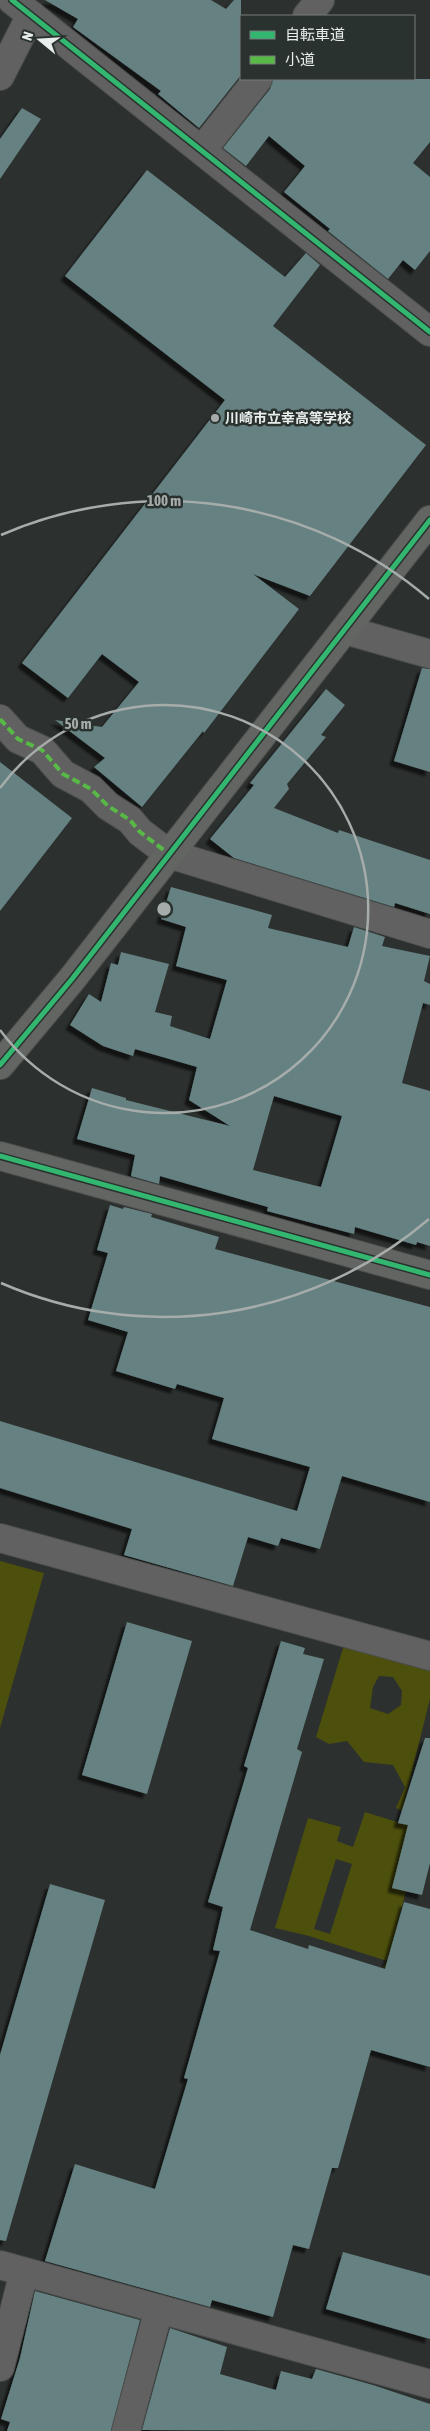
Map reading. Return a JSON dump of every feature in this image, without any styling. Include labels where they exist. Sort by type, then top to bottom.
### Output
[{"type":"street","points":[[308,15],[320,0]]},
{"type":"street","points":[[0,76],[21,5],[430,332]]},
{"type":"street","points":[[202,150],[257,80]]},
{"type":"street","points":[[0,1065],[169,854],[430,520]]},
{"type":"street","points":[[345,630],[430,654]]},
{"type":"street","points":[[0,719],[18,739],[42,750],[63,774],[91,789],[108,806],[130,820],[140,832],[169,854],[430,934]]},
{"type":"street","points":[[0,1156],[430,1275]]},
{"type":"street","points":[[0,1538],[430,1656]]},
{"type":"street","points":[[0,2367],[12,2269],[430,2384]]},
{"type":"street","points":[[126,2431],[159,2310]]},
{"type":"shaded area","points":[[0,1561],[44,1573],[0,1728]]},
{"type":"shaded area","points":[[353,1643],[430,1663],[430,1699],[402,1811],[396,1808],[405,1787],[393,1765],[364,1762],[347,1741],[329,1744],[316,1737],[343,1648]],"holes":[[[379,1676],[393,1677],[402,1691],[401,1705],[388,1714],[370,1708],[373,1687]]]},
{"type":"shaded area","points":[[365,1812],[410,1826],[406,1891],[388,1961],[430,1973],[381,1970],[387,1961],[309,1936],[275,1928],[308,1818],[341,1827],[337,1841],[353,1847]],"holes":[[[336,1859],[352,1864],[330,1934],[314,1929]]]},
{"type":"building","points":[[45,0],[211,0],[226,9],[234,0],[241,0],[240,76],[199,128],[158,94],[161,91],[73,27],[78,19]]},
{"type":"building","points":[[430,79],[430,142],[413,163],[430,177],[430,251],[415,270],[403,260],[388,279],[328,231],[330,229],[284,192],[305,166],[269,136],[246,166],[223,148],[270,89],[273,80]]},
{"type":"building","points":[[22,108],[41,119],[0,179],[0,139]]},
{"type":"building","points":[[147,170],[285,277],[306,253],[320,265],[273,326],[426,445],[310,596],[253,574],[299,609],[204,733],[203,731],[142,807],[94,767],[105,758],[55,720],[102,727],[139,682],[102,654],[68,698],[22,663],[225,400],[65,276]]},
{"type":"building","points":[[422,668],[430,669],[430,772],[394,761]]},
{"type":"building","points":[[326,689],[345,705],[321,735],[326,737],[287,784],[289,789],[274,808],[338,833],[339,830],[430,860],[430,914],[395,903],[394,907],[234,858],[210,839],[254,785],[250,783]]},
{"type":"building","points":[[0,762],[72,818],[0,911]]},
{"type":"building","points":[[171,887],[272,915],[268,928],[348,947],[354,927],[385,937],[382,946],[430,956],[424,981],[430,984],[430,1005],[423,1003],[402,1083],[430,1091],[430,1246],[417,1242],[416,1245],[355,1227],[354,1234],[267,1211],[268,1207],[160,1176],[159,1184],[131,1176],[135,1155],[77,1139],[92,1088],[126,1098],[126,1100],[230,1126],[189,1100],[197,1067],[135,1049],[133,1056],[103,1046],[70,1025],[89,994],[101,1002],[111,963],[118,965],[121,952],[169,964],[155,1012],[172,1016],[170,1026],[210,1039],[227,980],[176,966],[186,927],[161,919]],"holes":[[[274,1096],[342,1116],[321,1187],[253,1170]]]},
{"type":"building","points":[[110,1205],[152,1214],[151,1217],[219,1237],[215,1249],[430,1307],[430,1502],[342,1476],[320,1549],[281,1538],[278,1546],[248,1537],[233,1586],[124,1555],[132,1529],[0,1488],[0,1421],[297,1511],[310,1467],[212,1439],[224,1398],[177,1384],[175,1389],[116,1371],[128,1332],[88,1320],[108,1253],[97,1250]]},
{"type":"building","points":[[127,1622],[192,1641],[147,1794],[82,1775]]},
{"type":"building","points":[[281,1641],[305,1648],[303,1654],[324,1659],[297,1749],[302,1752],[250,1930],[308,1949],[309,1945],[385,1969],[404,1902],[430,1909],[430,2067],[371,2050],[338,2168],[332,2168],[309,2249],[293,2245],[273,2317],[212,2300],[210,2307],[45,2261],[75,2164],[155,2189],[188,2079],[184,2078],[220,1951],[213,1950],[223,1907],[208,1902],[248,1768],[244,1766]]},
{"type":"building","points":[[425,1738],[430,1738],[430,1863],[422,1895],[392,1888],[408,1825],[398,1823]]},
{"type":"building","points":[[50,1884],[105,1900],[6,2241],[0,2240],[0,2055]]},
{"type":"building","points":[[343,2252],[430,2276],[430,2339],[326,2309]]},
{"type":"building","points":[[35,2291],[140,2320],[111,2431],[7,2431],[10,2422],[1,2419],[20,2358]]},
{"type":"building","points":[[170,2328],[227,2347],[220,2374],[276,2390],[281,2371],[312,2379],[316,2369],[430,2404],[430,2431],[142,2430]]},
{"type":"marked path","points":[[0,719],[18,739],[42,750],[63,774],[91,789],[108,806],[130,820],[140,832],[169,854]]},
{"type":"cycle path","points":[[12,0],[430,332]]},
{"type":"cycle path","points":[[0,1065],[72,979],[430,520]]},
{"type":"cycle path","points":[[0,1156],[430,1275]]},
{"type":"place","name":"川崎市立幸高等学校","points":[[215,418]]}]
